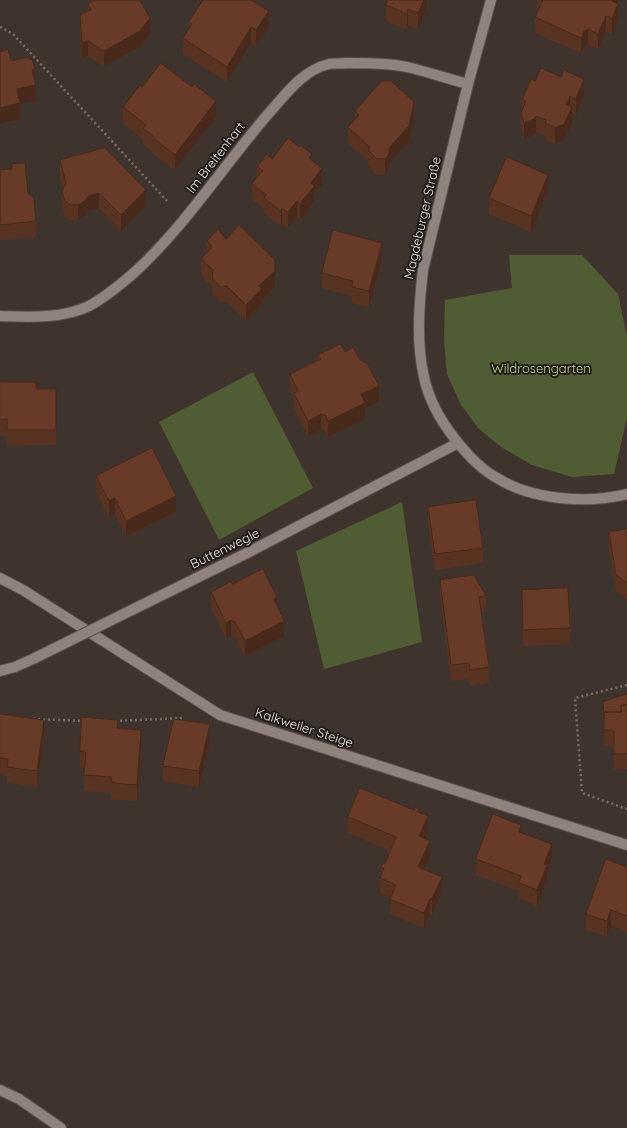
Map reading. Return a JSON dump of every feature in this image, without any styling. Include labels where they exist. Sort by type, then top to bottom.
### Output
[{"type":"street","name":"Magdeburger Straße","points":[[492,0],[468,84],[424,263],[420,300],[420,355],[431,403],[442,423],[458,443],[476,462],[496,478],[524,490],[554,497],[586,499],[627,494]]},
{"type":"street","name":"Im Breitenhart","points":[[0,316],[36,317],[66,313],[89,306],[129,278],[148,260],[184,219],[253,132],[293,86],[310,72],[329,64],[363,63],[406,67],[468,84]]},
{"type":"street","name":"Buttenwegle","points":[[0,671],[15,667],[35,658],[253,550],[458,443]]},
{"type":"street","name":"Kalkweiler Steige","points":[[0,578],[48,606],[220,715],[627,845]]},
{"type":"street","points":[[0,1090],[19,1100],[61,1128]]},
{"type":"path","points":[[0,27],[13,34],[184,219]]},
{"type":"path","points":[[627,685],[575,698],[582,793],[627,809]]},
{"type":"path","points":[[112,721],[174,719],[220,715]]},
{"type":"path","points":[[27,719],[85,721]]},
{"type":"green space","name":"Wildrosengarten","points":[[509,255],[582,255],[618,294],[627,336],[627,418],[614,474],[572,477],[532,465],[501,447],[479,429],[461,405],[447,374],[444,341],[445,300],[512,288]]},
{"type":"green space","points":[[253,372],[313,488],[219,540],[159,422]]},
{"type":"green space","points":[[402,502],[422,642],[324,669],[296,551]]},
{"type":"building","points":[[95,0],[140,0],[150,18],[140,31],[104,51],[88,41],[82,43],[80,15],[91,10],[88,4]]},
{"type":"building","points":[[203,0],[251,0],[269,11],[256,30],[251,27],[227,67],[183,38],[192,24],[189,22]]},
{"type":"building","points":[[388,0],[424,0],[418,13],[408,9],[407,14],[386,5]]},
{"type":"building","points":[[543,0],[613,0],[612,1],[618,4],[612,18],[606,16],[598,34],[588,29],[584,31],[581,38],[535,17]]},
{"type":"building","points":[[8,50],[11,61],[30,57],[30,59],[32,59],[35,69],[32,70],[36,85],[17,89],[20,103],[0,108],[0,52]]},
{"type":"building","points":[[161,63],[192,87],[194,84],[216,101],[175,155],[153,138],[154,137],[143,128],[146,125],[123,107],[140,85],[142,87]]},
{"type":"building","points":[[541,68],[561,77],[564,70],[584,79],[576,99],[570,96],[566,104],[572,107],[564,124],[555,128],[545,123],[546,120],[536,116],[534,119],[524,123],[521,113],[526,101],[522,100],[531,79],[535,81]]},
{"type":"building","points":[[382,81],[391,81],[414,102],[409,126],[389,148],[389,154],[385,159],[377,159],[368,150],[370,147],[348,127],[359,115],[355,111]]},
{"type":"building","points":[[288,138],[299,147],[300,145],[312,154],[309,158],[322,168],[311,183],[314,186],[300,204],[297,201],[288,212],[282,209],[281,211],[264,198],[266,195],[252,183],[263,171],[257,167],[267,154],[272,159]]},
{"type":"building","points":[[105,148],[146,190],[121,215],[99,193],[88,196],[85,201],[78,205],[71,205],[65,201],[62,193],[66,183],[60,160]]},
{"type":"building","points":[[507,157],[548,175],[531,216],[489,198]]},
{"type":"building","points":[[25,163],[28,193],[34,198],[36,221],[0,225],[0,170],[12,169],[12,164]]},
{"type":"building","points":[[239,225],[275,260],[275,271],[259,286],[262,289],[246,305],[227,286],[221,287],[212,278],[213,270],[201,259],[212,247],[207,241],[218,229],[226,239]]},
{"type":"building","points":[[333,230],[382,243],[369,291],[352,287],[353,281],[322,273]]},
{"type":"building","points":[[341,344],[345,352],[353,347],[360,360],[367,363],[379,386],[361,394],[365,403],[328,421],[326,416],[321,414],[308,421],[294,393],[298,391],[290,374],[321,359],[318,355]]},
{"type":"building","points":[[0,382],[36,382],[36,389],[56,389],[56,430],[7,430],[7,419],[0,420]]},
{"type":"building","points":[[152,448],[176,496],[126,521],[115,498],[109,501],[96,476]]},
{"type":"building","points":[[476,500],[483,548],[435,554],[428,507]]},
{"type":"building","points":[[627,529],[627,583],[616,575],[609,532]]},
{"type":"building","points":[[263,569],[277,597],[274,599],[284,621],[245,641],[235,622],[231,620],[226,623],[211,592],[230,582],[232,584]]},
{"type":"building","points":[[474,575],[486,596],[479,597],[489,667],[470,670],[469,663],[451,665],[440,580]]},
{"type":"building","points":[[568,588],[570,628],[523,630],[522,590]]},
{"type":"building","points":[[627,694],[627,705],[621,705],[621,712],[604,712],[604,719],[603,702]]},
{"type":"building","points":[[621,705],[627,705],[627,754],[614,754],[614,730],[604,730],[604,712],[621,712]]},
{"type":"building","points":[[0,714],[44,720],[37,771],[7,767],[8,759],[0,758]]},
{"type":"building","points":[[82,717],[118,720],[117,728],[141,730],[137,785],[112,783],[111,777],[84,775],[86,752],[80,751]]},
{"type":"building","points":[[174,719],[210,724],[199,771],[163,766]]},
{"type":"building","points":[[360,788],[414,810],[415,807],[419,809],[418,812],[428,816],[419,836],[430,841],[418,867],[442,877],[424,913],[390,899],[396,885],[380,878],[384,868],[381,867],[383,863],[385,864],[396,837],[348,817]]},
{"type":"building","points":[[493,814],[521,825],[519,832],[552,844],[544,864],[547,865],[537,890],[519,883],[521,876],[476,859]]},
{"type":"building","points":[[606,859],[627,867],[627,916],[611,910],[607,921],[586,914]]}]
